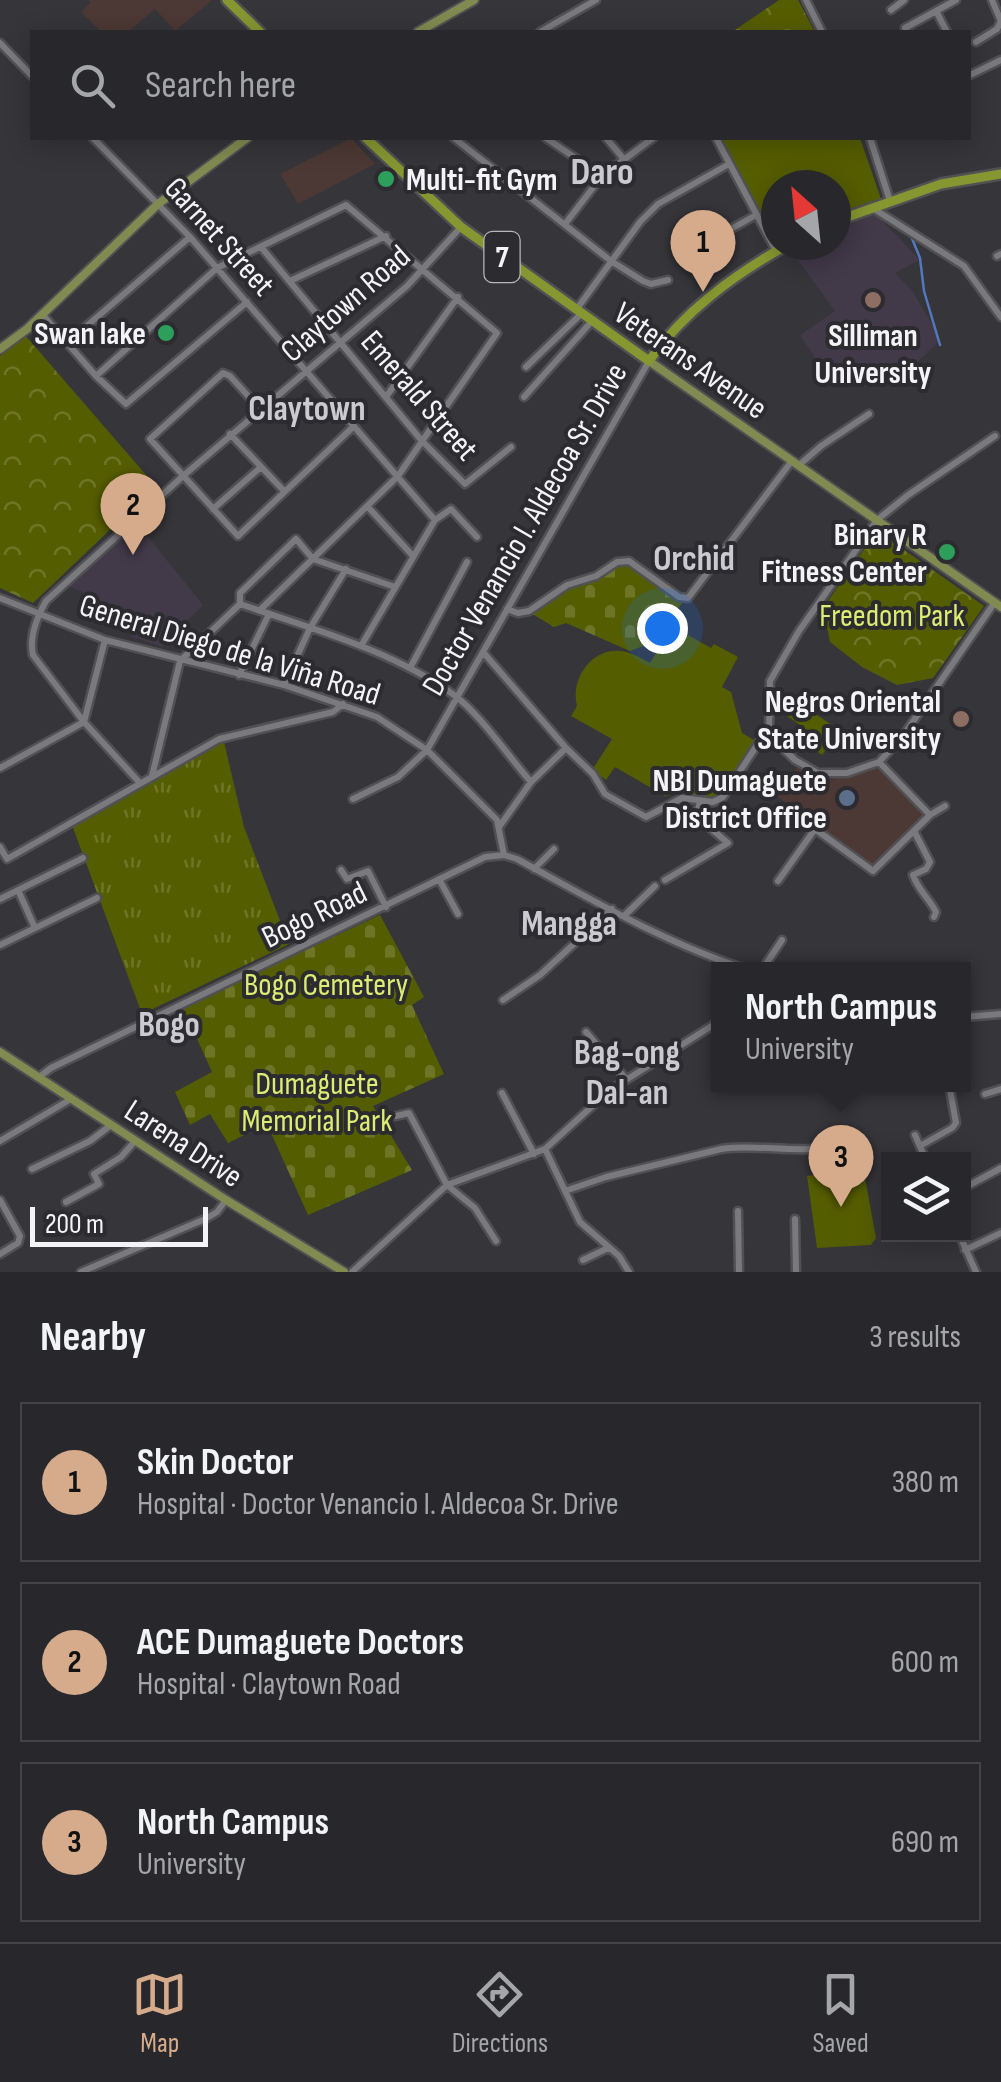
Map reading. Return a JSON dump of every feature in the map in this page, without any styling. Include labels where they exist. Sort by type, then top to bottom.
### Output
[{"type":"highway","points":[[227,0],[258,30]]},
{"type":"highway","name":"Veterans Avenue","points":[[368,140],[461,226],[649,361]]},
{"type":"highway","points":[[851,216],[952,182],[1001,174]]},
{"type":"highway","name":"Doctor Venancio I. Aldecoa Sr. Drive","points":[[649,361],[694,310],[762,260]]},
{"type":"main road","points":[[422,30],[474,0]]},
{"type":"main road","points":[[0,349],[158,204],[244,140]]},
{"type":"main road","name":"Veterans Avenue","points":[[649,361],[998,604]]},
{"type":"main road","name":"Larena Drive","points":[[0,1052],[344,1272]]},
{"type":"street","points":[[544,30],[596,0]]},
{"type":"street","points":[[806,0],[821,30]]},
{"type":"street","points":[[890,10],[904,0]]},
{"type":"street","points":[[905,28],[956,0]]},
{"type":"street","points":[[976,42],[997,29],[1001,21],[992,0]]},
{"type":"street","points":[[936,11],[946,30]]},
{"type":"street","points":[[0,43],[30,74]]},
{"type":"street","points":[[971,75],[1001,60]]},
{"type":"street","name":"Garnet Street","points":[[95,140],[217,268],[434,520]]},
{"type":"street","points":[[457,140],[611,260],[643,281],[652,284],[668,280]]},
{"type":"street","points":[[549,140],[602,176]]},
{"type":"street","points":[[608,140],[623,158]]},
{"type":"street","points":[[565,224],[602,176],[650,140]]},
{"type":"street","points":[[717,140],[761,224]]},
{"type":"street","points":[[871,140],[890,201]]},
{"type":"street","points":[[526,367],[579,312],[611,260],[658,204],[729,164]]},
{"type":"street","points":[[96,376],[217,268],[346,204],[497,332],[398,476],[264,612],[239,675]]},
{"type":"street","points":[[871,207],[964,266],[1001,316]]},
{"type":"street","points":[[722,234],[756,215]]},
{"type":"street","name":"Claytown Road","points":[[38,615],[58,587],[182,476],[425,269],[461,226]]},
{"type":"street","points":[[290,281],[386,236]]},
{"type":"street","points":[[67,343],[190,238]]},
{"type":"street","name":"Emerald Street","points":[[261,246],[422,441],[465,484],[511,447]]},
{"type":"street","points":[[386,397],[458,297]]},
{"type":"street","points":[[42,314],[126,404],[247,302]]},
{"type":"street","points":[[524,397],[592,321]]},
{"type":"street","name":"Doctor Venancio I. Aldecoa Sr. Drive","points":[[353,798],[398,777],[427,750],[649,361]]},
{"type":"street","points":[[260,409],[230,376],[220,375],[150,439],[238,536],[354,426]]},
{"type":"street","points":[[506,610],[529,611],[567,584],[596,576],[616,562],[629,561],[679,597],[688,598],[795,464],[869,414]]},
{"type":"street","points":[[230,434],[284,491]]},
{"type":"street","points":[[996,436],[878,520],[799,631],[770,681],[769,735],[795,760],[818,772],[846,773],[878,762],[903,736],[998,604]]},
{"type":"street","points":[[212,508],[261,467]]},
{"type":"street","points":[[367,506],[413,556]]},
{"type":"street","points":[[360,646],[434,520],[451,509],[476,537]]},
{"type":"street","points":[[152,776],[180,661],[240,604],[240,593],[296,540],[314,558],[395,587]]},
{"type":"street","points":[[410,668],[467,562]]},
{"type":"street","points":[[284,685],[310,628],[346,570]]},
{"type":"street","name":"General Diego de la Viña Road","points":[[0,598],[105,640],[284,685],[377,717],[427,750],[500,826]]},
{"type":"street","points":[[240,604],[410,668],[457,697],[531,782]]},
{"type":"street","points":[[38,615],[31,645],[34,655],[84,722],[140,782]]},
{"type":"street","points":[[0,768],[84,722],[105,640]]},
{"type":"street","points":[[483,652],[593,774],[604,794],[646,817],[682,798],[713,802],[723,797],[761,739],[769,735]]},
{"type":"street","points":[[0,847],[7,860],[223,737],[332,712],[343,704]]},
{"type":"street","points":[[566,748],[531,782],[500,826],[504,855],[723,962]]},
{"type":"street","points":[[878,762],[930,815]]},
{"type":"street","points":[[665,880],[728,843],[708,826],[698,810],[700,802]]},
{"type":"street","points":[[778,881],[815,829],[871,871],[930,815],[945,806]]},
{"type":"street","points":[[914,830],[930,862],[926,869],[913,875],[917,888],[931,901],[934,917]]},
{"type":"street","points":[[534,868],[554,849]]},
{"type":"street","name":"Bogo Road","points":[[39,1077],[485,857],[504,855]]},
{"type":"street","points":[[0,899],[83,858]]},
{"type":"street","points":[[340,870],[347,879],[369,872],[386,907]]},
{"type":"street","points":[[439,880],[458,914]]},
{"type":"street","points":[[624,916],[655,886]]},
{"type":"street","points":[[18,890],[35,928]]},
{"type":"street","points":[[0,944],[97,898]]},
{"type":"street","points":[[502,1000],[540,975],[612,909]]},
{"type":"street","points":[[767,962],[782,940]]},
{"type":"street","points":[[971,1016],[1001,1014]]},
{"type":"street","points":[[352,1272],[447,1185],[545,1149],[626,1079],[711,1026]]},
{"type":"street","points":[[586,1032],[626,1079]]},
{"type":"street","points":[[986,1094],[1001,1088]]},
{"type":"street","points":[[502,1092],[534,1154]]},
{"type":"street","points":[[920,1146],[956,1122],[950,1092]]},
{"type":"street","points":[[0,1141],[70,1099]]},
{"type":"street","points":[[396,1116],[409,1114],[447,1185],[474,1208],[496,1241]]},
{"type":"street","points":[[32,1169],[90,1141],[111,1125]]},
{"type":"street","points":[[916,1136],[923,1152]]},
{"type":"street","points":[[66,1202],[99,1184],[94,1174],[122,1156],[135,1141]]},
{"type":"street","points":[[565,1191],[720,1149],[801,1151],[850,1142]]},
{"type":"street","points":[[545,1149],[580,1222],[619,1256],[629,1272]]},
{"type":"street","points":[[971,1184],[1001,1168]]},
{"type":"street","points":[[0,1200],[20,1240],[0,1254]]},
{"type":"street","points":[[81,1272],[206,1219],[226,1200]]},
{"type":"street","points":[[738,1211],[739,1272]]},
{"type":"street","points":[[795,1219],[796,1272]]},
{"type":"street","points":[[966,1250],[1001,1233]]},
{"type":"street","points":[[962,1242],[976,1272]]},
{"type":"street","points":[[583,1260],[608,1248]]},
{"type":"shaded area","points":[[88,0],[212,0],[176,30],[155,9],[130,30],[100,30],[81,12],[90,3]]},
{"type":"shaded area","points":[[347,140],[353,140],[375,164],[298,204],[280,174]]},
{"type":"shaded area","name":"Silliman University","points":[[866,216],[878,216],[920,260],[895,273],[911,289],[937,332],[937,344],[914,365],[914,370],[901,377],[895,370],[830,381],[800,335],[835,311],[798,260],[851,260],[851,224]]},
{"type":"shaded area","points":[[137,523],[203,605],[162,647],[130,636],[142,618],[68,586]]},
{"type":"shaded area","points":[[797,767],[827,781],[881,768],[923,816],[873,868],[777,796]]},
{"type":"green space","points":[[779,0],[798,0],[814,30],[735,30]]},
{"type":"green space","points":[[721,140],[861,140],[881,199],[851,211],[851,170],[761,170],[761,215]]},
{"type":"green space","points":[[25,335],[159,490],[114,526],[33,603],[0,588],[0,356]]},
{"type":"green space","name":"Freedom Park","points":[[877,531],[984,606],[933,678],[897,685],[862,667],[830,642],[823,608]]},
{"type":"green space","points":[[628,563],[682,603],[654,642],[630,651],[566,623],[554,627],[531,613],[571,585]]},
{"type":"green space","points":[[672,626],[711,648],[714,644],[738,657],[722,687],[731,692],[742,733],[754,740],[718,798],[700,802],[681,792],[665,796],[615,767],[606,780],[592,770],[612,739],[571,716],[577,706],[580,676],[592,660],[610,651],[620,651],[650,663]]},
{"type":"green space","points":[[784,694],[840,730],[822,755],[794,735],[800,725],[774,707]]},
{"type":"green space","points":[[224,742],[244,827],[289,944],[142,1014],[72,825],[165,770]]},
{"type":"green space","name":"Dumaguete Memorial Park","points":[[380,915],[424,997],[412,1005],[444,1074],[373,1106],[412,1170],[308,1215],[267,1124],[228,1143],[210,1114],[190,1125],[175,1092],[212,1072],[183,1008]]},
{"type":"green space","points":[[863,1167],[876,1238],[871,1245],[817,1248],[807,1176]]},
{"type":"waterway","points":[[911,236],[920,258],[924,291],[940,345]]},
{"type":"place","name":"Multi-fit Gym","points":[[386,179]]},
{"type":"place","name":"Skin Doctor","points":[[703,292]]},
{"type":"place","name":"Silliman University","points":[[873,300]]},
{"type":"place","name":"Swan lake","points":[[166,333]]},
{"type":"place","name":"Binary R Fitness Center","points":[[947,552]]},
{"type":"place","name":"ACE Dumaguete Doctors","points":[[133,555]]},
{"type":"place","name":"Negros Oriental State University","points":[[961,719]]},
{"type":"place","name":"NBI Dumaguete District Office","points":[[847,798]]},
{"type":"place","name":"North Campus","points":[[841,1207]]},
{"type":"district","name":"Daro","points":[[602,171]]},
{"type":"district","name":"Claytown","points":[[307,408]]},
{"type":"district","name":"Orchid","points":[[694,558]]},
{"type":"district","name":"Mangga","points":[[569,923]]},
{"type":"district","name":"Bogo","points":[[169,1024]]},
{"type":"district","name":"Bag-ong Dal-an","points":[[627,1072]]},
{"type":"park label","name":"Bogo Cemetery","points":[[326,984]]}]
